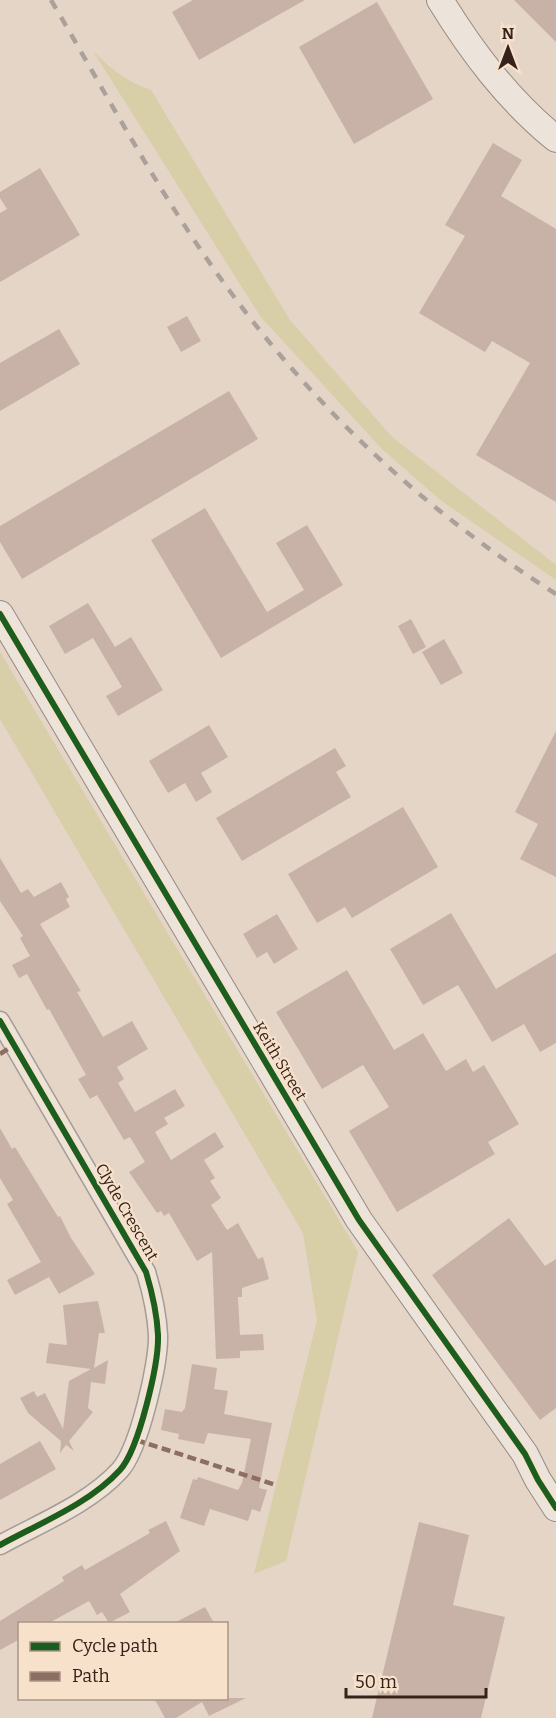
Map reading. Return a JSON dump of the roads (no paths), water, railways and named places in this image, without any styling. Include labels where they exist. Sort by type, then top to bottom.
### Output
[{"type":"street","points":[[440,0],[466,43],[503,89],[556,139]]},
{"type":"street","name":"Keith Street","points":[[0,615],[359,1221],[525,1454],[556,1508]]},
{"type":"street","name":"Clyde Crescent","points":[[0,1021],[146,1272],[153,1294],[158,1336],[136,1440],[121,1469],[74,1504],[0,1545]]},
{"type":"street","name":"Keith Street","points":[[525,1454],[555,1479]]},
{"type":"railway","points":[[51,0],[181,220],[263,335],[300,378],[378,457],[463,529],[556,594]]}]
